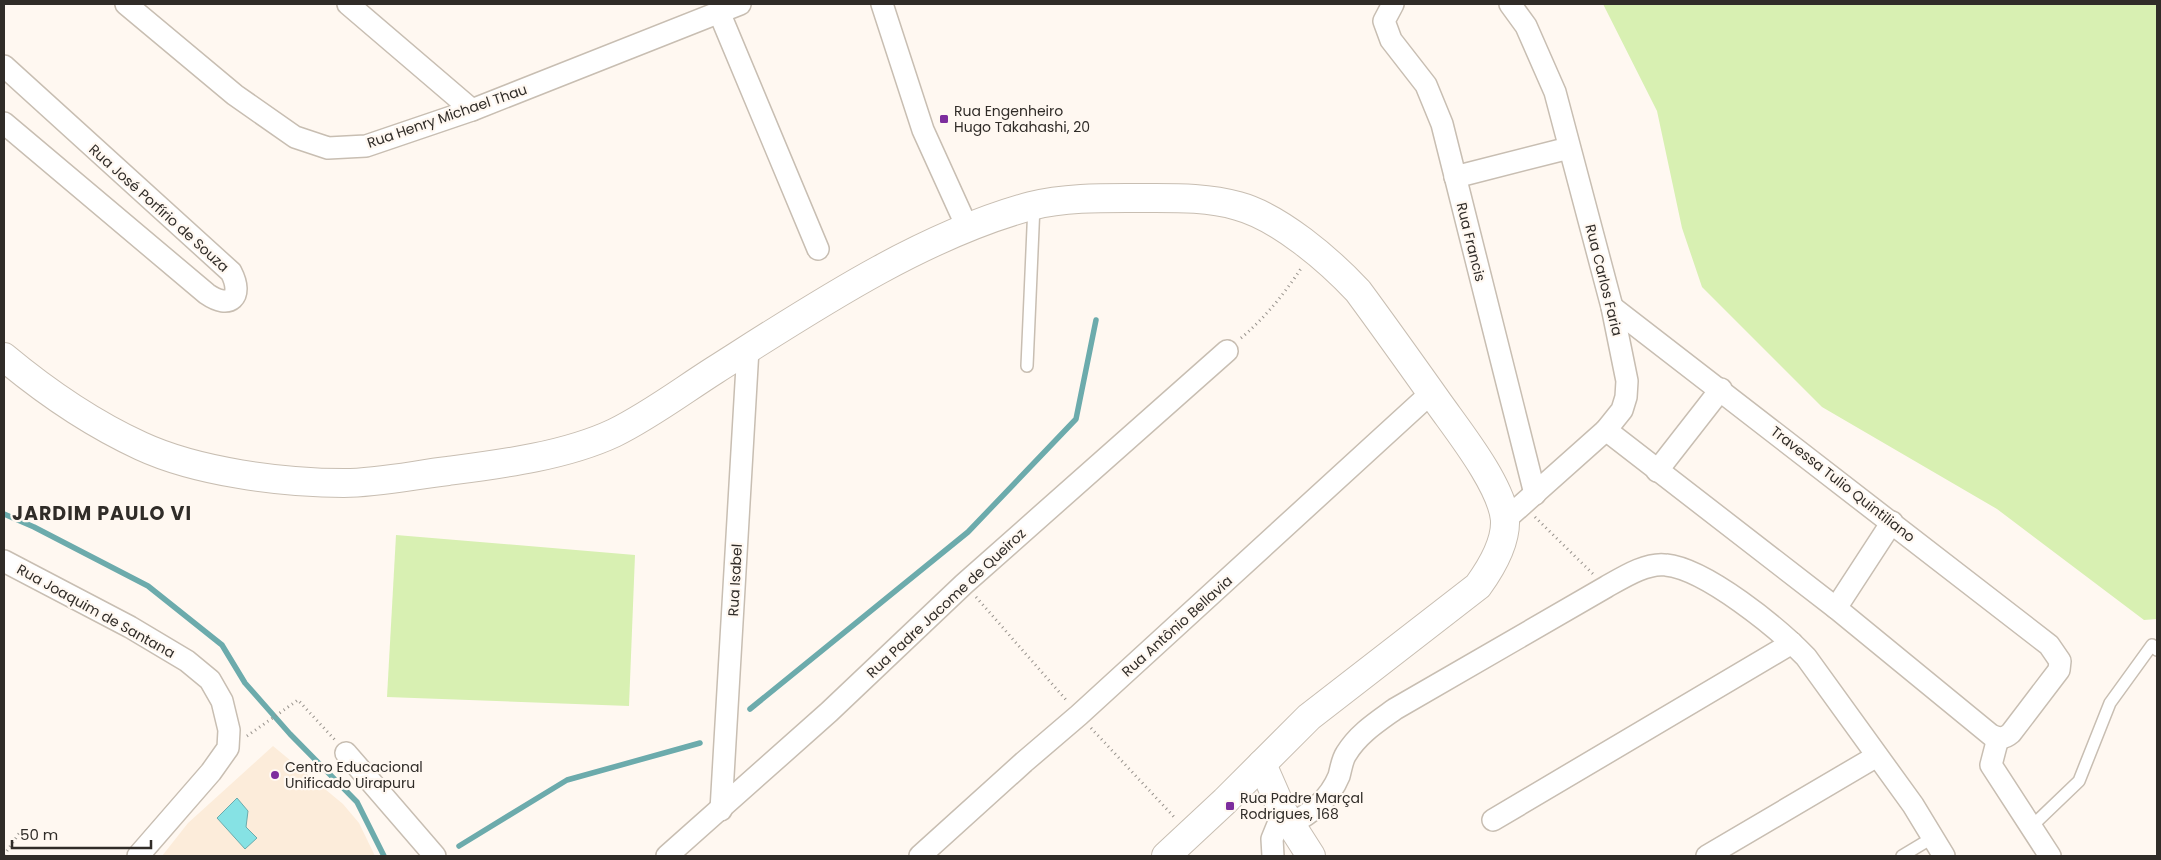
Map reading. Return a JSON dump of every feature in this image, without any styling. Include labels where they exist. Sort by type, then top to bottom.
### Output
[{"type":"main road","points":[[4,357],[72,409],[143,447],[194,464],[277,480],[348,483],[545,456],[604,436],[628,424],[836,294],[967,227],[1034,206],[1064,201],[1132,198],[1210,200],[1242,206],[1272,221],[1313,250],[1335,267],[1358,291],[1480,462],[1496,491],[1521,506],[1501,541],[1488,573],[1478,586],[1309,717],[1166,856]]},
{"type":"main road","points":[[1262,764],[1287,818],[1311,856]]},
{"type":"street","name":"Rua Henry Michael Thau","points":[[126,4],[242,101],[295,137],[328,148],[366,146],[472,110],[740,4]]},
{"type":"street","points":[[348,4],[472,110]]},
{"type":"street","points":[[882,4],[922,130],[967,227]]},
{"type":"street","name":"Rua Francis","points":[[1393,4],[1384,21],[1391,40],[1426,86],[1442,124],[1455,177],[1521,506]]},
{"type":"street","name":"Rua Carlos Faria","points":[[1510,4],[1526,26],[1555,92],[1612,306],[1627,381],[1626,397],[1622,410],[1606,430],[1521,506]]},
{"type":"street","points":[[719,12],[818,249]]},
{"type":"street","name":"Rua José Porfírio de Souza","points":[[4,66],[231,272],[236,282],[237,292],[232,300],[225,302],[216,300],[207,294],[4,123]]},
{"type":"street","points":[[1455,177],[1569,148]]},
{"type":"street","name":"Travessa Tulio Quintiliano","points":[[1612,306],[2049,644],[2060,661],[2059,670],[2004,736]]},
{"type":"street","name":"Rua Isabel","points":[[721,810],[748,349]]},
{"type":"street","name":"Rua Padre Jacome de Queiroz","points":[[667,856],[829,712],[964,584],[1227,351]]},
{"type":"street","points":[[1657,470],[1721,389]]},
{"type":"street","name":"Rua Antônio Bellavia","points":[[920,856],[1079,715],[1432,393]]},
{"type":"street","points":[[1606,430],[1836,608],[1984,729],[2004,736],[1991,765],[2050,856]]},
{"type":"street","points":[[1836,608],[1892,522]]},
{"type":"street","name":"Rua Joaquim de Santana","points":[[4,561],[130,627],[187,661],[210,680],[222,702],[229,730],[228,748],[211,772],[138,856]]},
{"type":"street","points":[[1273,856],[1272,839],[1287,818],[1313,812],[1328,797],[1338,777],[1346,754],[1365,731],[1395,709],[1606,587],[1638,570],[1665,564],[1684,569],[1725,591],[1792,643],[1823,679],[1913,805],[1944,856]]},
{"type":"street","points":[[1493,820],[1792,643]]},
{"type":"street","points":[[346,753],[435,856]]},
{"type":"street","points":[[1707,856],[1877,756]]},
{"type":"lane","points":[[1026,366],[1034,206]]},
{"type":"lane","points":[[2031,826],[2079,781],[2110,702],[2152,645],[2157,650]]},
{"type":"lane","points":[[1902,856],[1932,838]]},
{"type":"path","points":[[1257,324],[1292,282],[1313,250]]},
{"type":"path","points":[[1521,506],[1606,587]]},
{"type":"path","points":[[964,584],[1079,715],[1190,834]]},
{"type":"path","points":[[261,728],[298,700],[346,753]]},
{"type":"path","points":[[4,855],[23,828]]},
{"type":"shaded area","name":"Centro Educacional Unificado Uirapuru","points":[[273,746],[343,804],[359,823],[375,856],[162,856],[188,823]]},
{"type":"green space","points":[[1603,4],[2157,4],[2157,619],[2144,620],[1997,509],[1822,407],[1702,287],[1682,228],[1657,111]]},
{"type":"green space","points":[[396,535],[635,555],[629,706],[387,697]]},
{"type":"water","points":[[237,798],[248,811],[246,827],[257,838],[245,849],[217,818]]},
{"type":"waterway","points":[[750,709],[968,532],[1076,419],[1096,320]]},
{"type":"waterway","points":[[4,514],[34,527],[148,586],[222,645],[245,683],[290,734],[357,802],[384,856]]},
{"type":"waterway","points":[[459,846],[567,780],[700,743]]},
{"type":"place","name":"Rua Engenheiro Hugo Takahashi, 20","points":[[944,119]]},
{"type":"place","name":"Centro Educacional Unificado Uirapuru","points":[[275,775]]},
{"type":"place","name":"Rua Padre Marçal Rodrigues, 168","points":[[1230,806]]},
{"type":"district","name":"JARDIM PAULO VI","points":[[102,513]]}]
